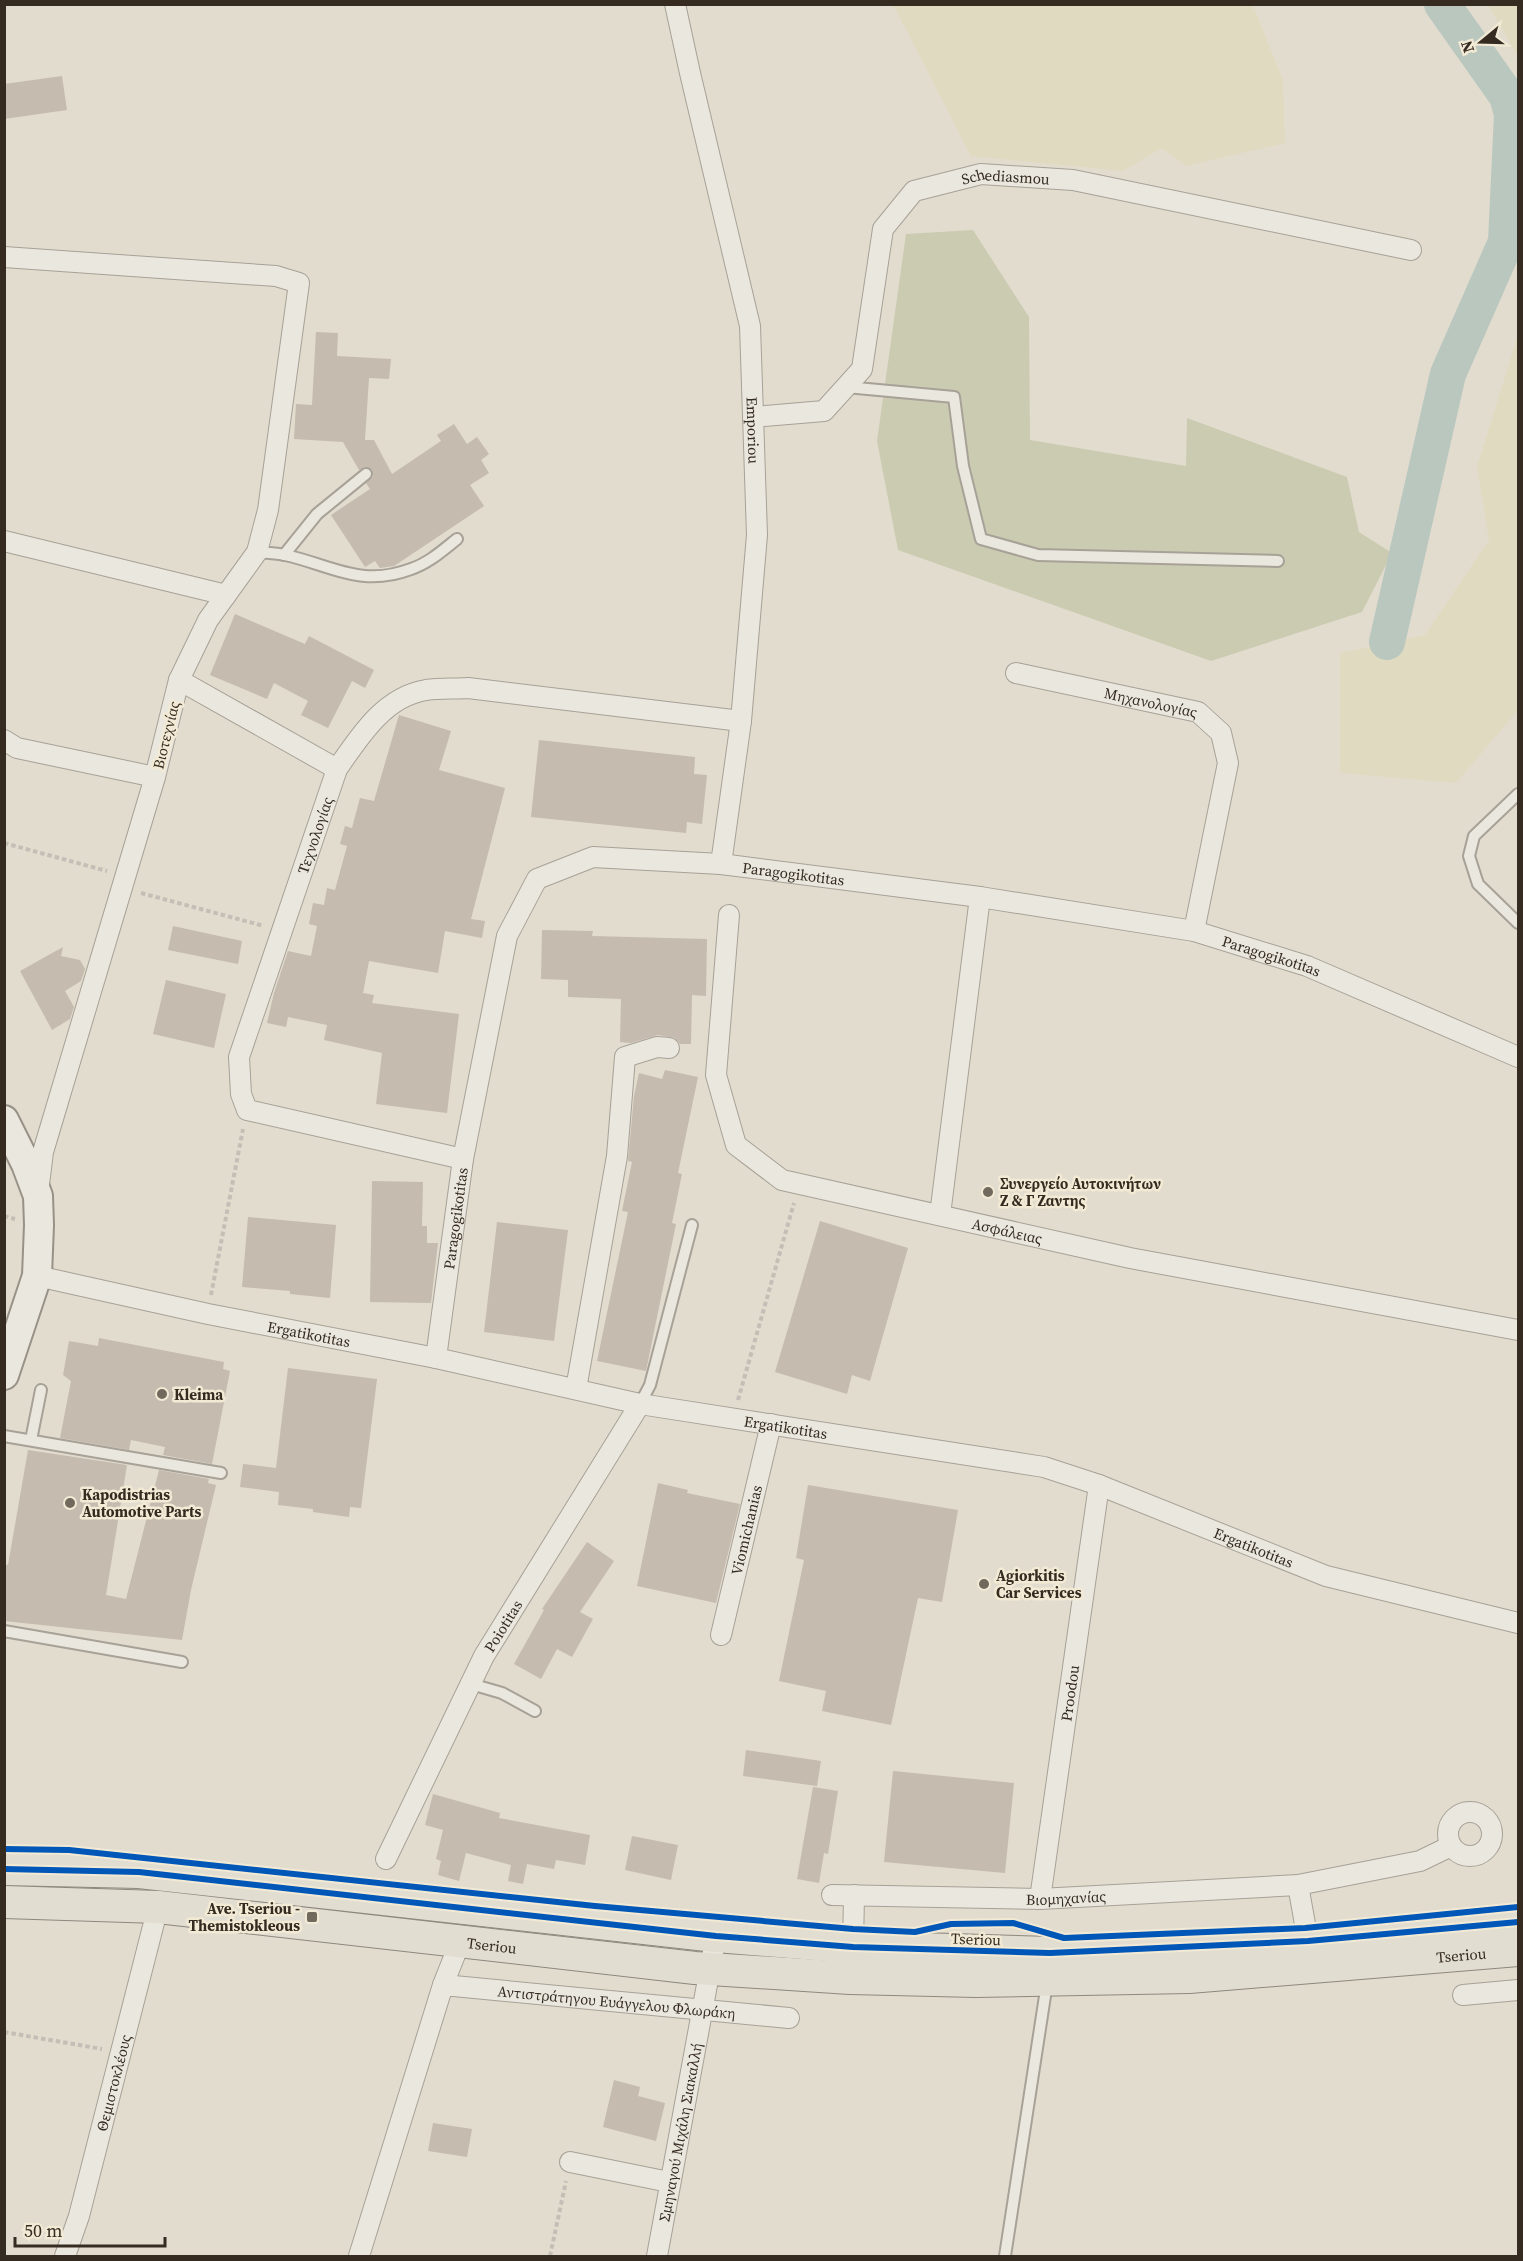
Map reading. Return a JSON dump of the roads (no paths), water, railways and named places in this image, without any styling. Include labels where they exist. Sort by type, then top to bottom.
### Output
[{"type":"main road","name":"Tseriou","points":[[4,1869],[139,1872],[716,1936],[853,1947],[1050,1953],[1308,1941],[1518,1922]]},
{"type":"main road","name":"Tseriou","points":[[4,1902],[158,1907],[711,1969],[850,1978],[1047,1980],[1190,1977],[1518,1950]]},
{"type":"street","name":"Emporiou","points":[[675,4],[750,326],[757,535],[741,721],[722,864]]},
{"type":"street","name":"Schediasmou","points":[[753,417],[824,411],[862,369],[882,229],[914,191],[981,174],[1073,180],[1411,250]]},
{"type":"street","name":"Βιοτεχνίας","points":[[4,257],[276,276],[299,284],[268,510],[257,552],[208,620],[179,680],[155,777],[44,1152],[38,1196]]},
{"type":"street","points":[[4,541],[225,595]]},
{"type":"street","name":"Μηχανολογίας","points":[[1016,673],[1198,712],[1221,733],[1228,763],[1194,931]]},
{"type":"street","points":[[179,680],[337,769]]},
{"type":"street","name":"Τεχνολογίας","points":[[463,1159],[247,1110],[241,1094],[239,1057],[337,769],[361,734],[392,702],[424,690],[468,688],[741,721]]},
{"type":"street","points":[[4,740],[17,748],[155,777]]},
{"type":"street","name":"Paragogikotitas","points":[[436,1358],[463,1159],[507,936],[537,879],[593,857],[722,864],[980,897],[1194,931],[1307,966],[1518,1057]]},
{"type":"street","points":[[940,1215],[980,897]]},
{"type":"street","name":"Ασφάλειας","points":[[729,915],[716,1075],[736,1145],[782,1180],[1130,1258],[1518,1330]]},
{"type":"street","points":[[576,1389],[617,1156],[625,1057],[657,1047],[669,1048]]},
{"type":"street","points":[[4,1120],[26,1164],[38,1196],[37,1276],[4,1375]]},
{"type":"street","name":"Ergatikotitas","points":[[37,1276],[208,1314],[436,1358],[640,1404],[1044,1467],[1099,1485],[1326,1576],[1518,1623]]},
{"type":"street","name":"Poiotitas","points":[[386,1859],[484,1656],[640,1404]]},
{"type":"street","name":"Viomichanias","points":[[721,1635],[771,1424]]},
{"type":"street","name":"Proodou","points":[[1040,1899],[1099,1485]]},
{"type":"street","name":"Βιομηχανίας","points":[[832,1895],[1040,1899],[1298,1885],[1420,1861],[1451,1846]]},
{"type":"street","points":[[1298,1885],[1308,1941]]},
{"type":"street","points":[[853,1947],[854,1895]]},
{"type":"street","name":"Θεμιστοκλέους","points":[[65,2256],[79,2216],[158,1907]]},
{"type":"street","name":"Σμηναγού Μιχάλη Σιακαλλή","points":[[657,2256],[716,1936]]},
{"type":"street","points":[[359,2256],[443,1985],[460,1942]]},
{"type":"street","name":"Αντιστράτηγου Ευάγγελου Φλωράκη","points":[[443,1985],[789,2018]]},
{"type":"street","points":[[1463,1995],[1518,1990]]},
{"type":"street","points":[[570,2162],[669,2182]]},
{"type":"lane","points":[[845,387],[954,397],[963,466],[981,539],[1038,555],[1278,561]]},
{"type":"lane","points":[[284,555],[317,514],[366,474]]},
{"type":"lane","points":[[257,552],[284,555],[347,574],[381,576],[411,569],[427,562],[458,539]]},
{"type":"lane","points":[[1518,794],[1474,836],[1469,856],[1478,884],[1518,923]]},
{"type":"lane","points":[[640,1404],[650,1385],[692,1225]]},
{"type":"lane","points":[[31,1440],[41,1390]]},
{"type":"lane","points":[[4,1436],[221,1473]]},
{"type":"lane","points":[[4,1631],[182,1662]]},
{"type":"lane","points":[[471,1684],[502,1693],[535,1711]]},
{"type":"lane","points":[[1005,2256],[1047,1980]]},
{"type":"waterway","points":[[1387,642],[1448,374],[1506,242],[1512,114],[1507,96],[1442,4]]},
{"type":"place","name":"Συνεργείο Αυτοκινήτων Ζ & Γ Ζαντης","points":[[988,1192]]},
{"type":"place","name":"Kleima","points":[[162,1394]]},
{"type":"place","name":"Kapodistrias Automotive Parts","points":[[70,1503]]},
{"type":"place","name":"Agiorkitis Car Services","points":[[984,1584]]},
{"type":"place","name":"Ave. Tseriou - Themistokleous","points":[[312,1917]]}]
